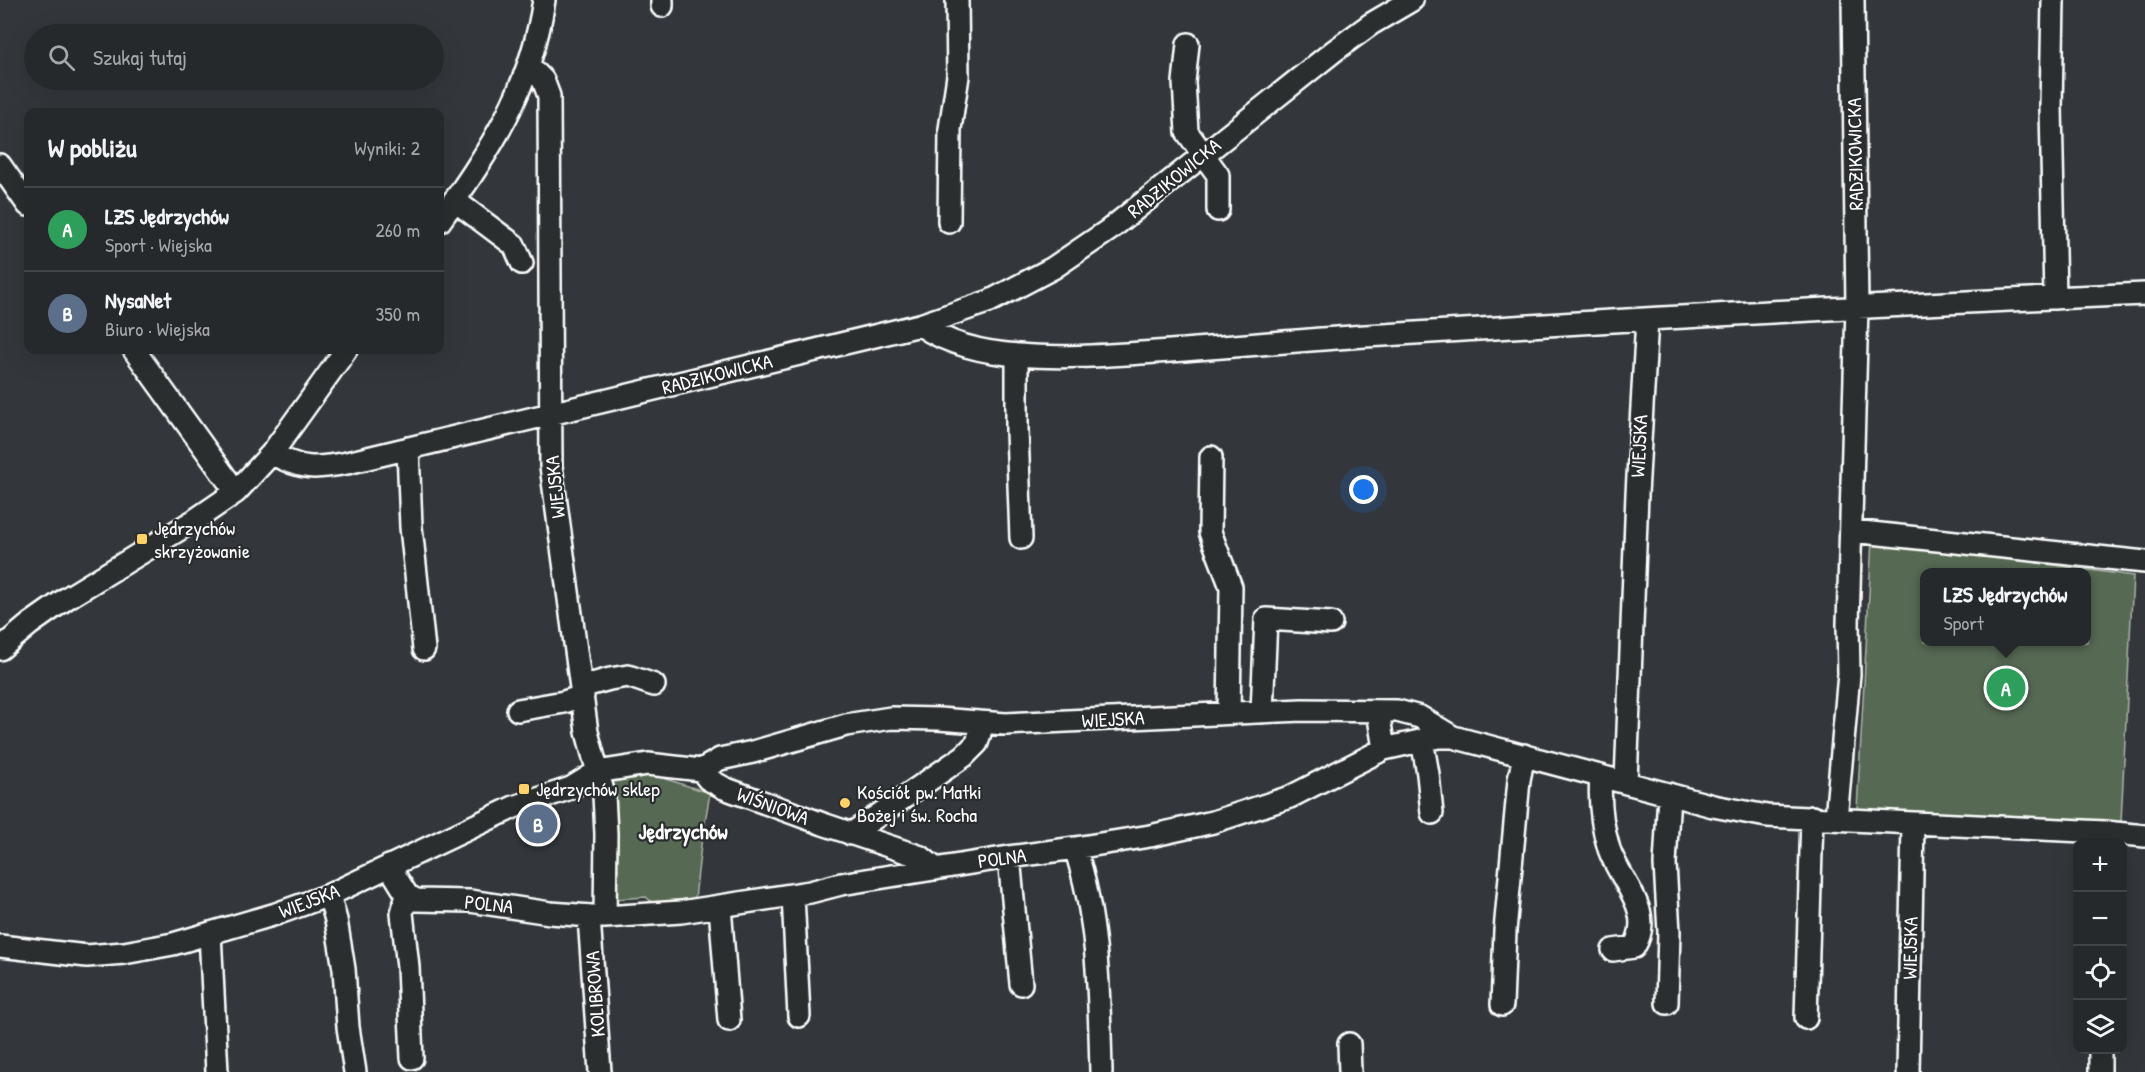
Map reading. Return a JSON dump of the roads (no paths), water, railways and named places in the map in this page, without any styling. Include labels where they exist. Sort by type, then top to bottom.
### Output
[{"type":"street","points":[[444,214],[504,123],[529,66],[541,23],[544,0]]},
{"type":"street","points":[[949,222],[950,129],[958,76],[957,0]]},
{"type":"street","name":"RADZIKOWICKA","points":[[272,453],[288,463],[323,468],[920,325],[990,301],[1053,268],[1109,230],[1334,51],[1371,24],[1412,0]]},
{"type":"street","name":"RADZIKOWICKA","points":[[1853,0],[1857,307]]},
{"type":"street","points":[[2053,0],[2051,107],[2055,298]]},
{"type":"street","points":[[1188,44],[1184,82],[1187,132],[1218,175],[1218,210]]},
{"type":"street","points":[[529,66],[543,80],[549,96],[550,415]]},
{"type":"street","points":[[0,165],[24,199]]},
{"type":"street","points":[[454,200],[514,245],[522,263]]},
{"type":"street","points":[[920,325],[937,337],[953,342],[1017,355],[1066,357],[1647,319],[2145,294]]},
{"type":"street","points":[[1836,819],[1849,674],[1848,624],[1857,307]]},
{"type":"street","name":"WIEJSKA","points":[[1626,782],[1637,494],[1647,319]]},
{"type":"street","points":[[137,354],[236,492]]},
{"type":"street","points":[[0,649],[67,598],[195,520],[236,492],[272,453],[343,354]]},
{"type":"street","points":[[1017,355],[1021,538]]},
{"type":"street","name":"WIEJSKA","points":[[550,415],[551,466],[587,732],[597,772]]},
{"type":"street","points":[[408,448],[411,527],[424,649]]},
{"type":"street","points":[[1211,457],[1210,532],[1231,587],[1229,713]]},
{"type":"street","points":[[1852,531],[2145,562]]},
{"type":"street","points":[[1262,712],[1266,618],[1331,623]]},
{"type":"street","points":[[518,710],[564,702],[582,691],[628,676],[654,685]]},
{"type":"street","name":"WIEJSKA","points":[[0,946],[87,956],[173,944],[276,914],[329,895],[514,807],[571,788],[597,772],[648,764],[701,770],[720,759],[846,726],[891,718],[1006,724],[1302,710],[1397,711],[1420,717],[1453,737],[1745,813],[2104,837],[2145,836]]},
{"type":"street","points":[[1378,711],[1384,750]]},
{"type":"street","points":[[851,834],[964,756],[977,743],[983,723]]},
{"type":"street","name":"POLNA","points":[[407,895],[416,900],[497,904],[550,913],[597,917],[681,912],[793,895],[841,884],[1075,848],[1213,822],[1290,797],[1384,750],[1422,740],[1453,737]]},
{"type":"street","points":[[1422,740],[1432,813]]},
{"type":"street","points":[[1502,1005],[1505,931],[1519,780],[1524,755]]},
{"type":"street","name":"WIŚNIOWA","points":[[701,770],[708,779],[724,788],[921,857],[936,869]]},
{"type":"street","points":[[597,772],[604,795],[606,824],[597,917]]},
{"type":"street","points":[[1601,776],[1599,798],[1610,849],[1638,904],[1641,922],[1640,936],[1634,947],[1613,950]]},
{"type":"street","points":[[1667,1003],[1669,932],[1665,864],[1669,794]]},
{"type":"street","points":[[1806,1018],[1812,817]]},
{"type":"street","name":"WIEJSKA","points":[[1908,1072],[1913,824]]},
{"type":"street","points":[[1075,848],[1083,873],[1095,933],[1101,1072]]},
{"type":"street","points":[[1009,857],[1021,984]]},
{"type":"street","points":[[389,866],[407,895],[402,914],[408,958],[412,1058]]},
{"type":"street","points":[[329,895],[336,920],[344,969],[348,1027],[355,1072]]},
{"type":"street","points":[[793,895],[799,1016]]},
{"type":"street","points":[[720,906],[729,1020]]},
{"type":"street","name":"KOLIBROWA","points":[[597,917],[600,1072]]},
{"type":"street","points":[[210,933],[217,1072]]},
{"type":"street","points":[[1349,1044],[1350,1072]]},
{"type":"street","points":[[2100,1054],[2100,1072]]},
{"type":"place","name":"Jędrzychów skrzyżowanie","points":[[142,539]]},
{"type":"place","name":"LZS Jędrzychów","points":[[2006,688]]},
{"type":"place","name":"Jędrzychów sklep","points":[[524,789]]},
{"type":"place","name":"Kościół pw. Matki Bożej i św. Rocha","points":[[845,803]]},
{"type":"place","name":"NysaNet","points":[[538,824]]},
{"type":"district","name":"Jędrzychów","points":[[683,831]]}]
